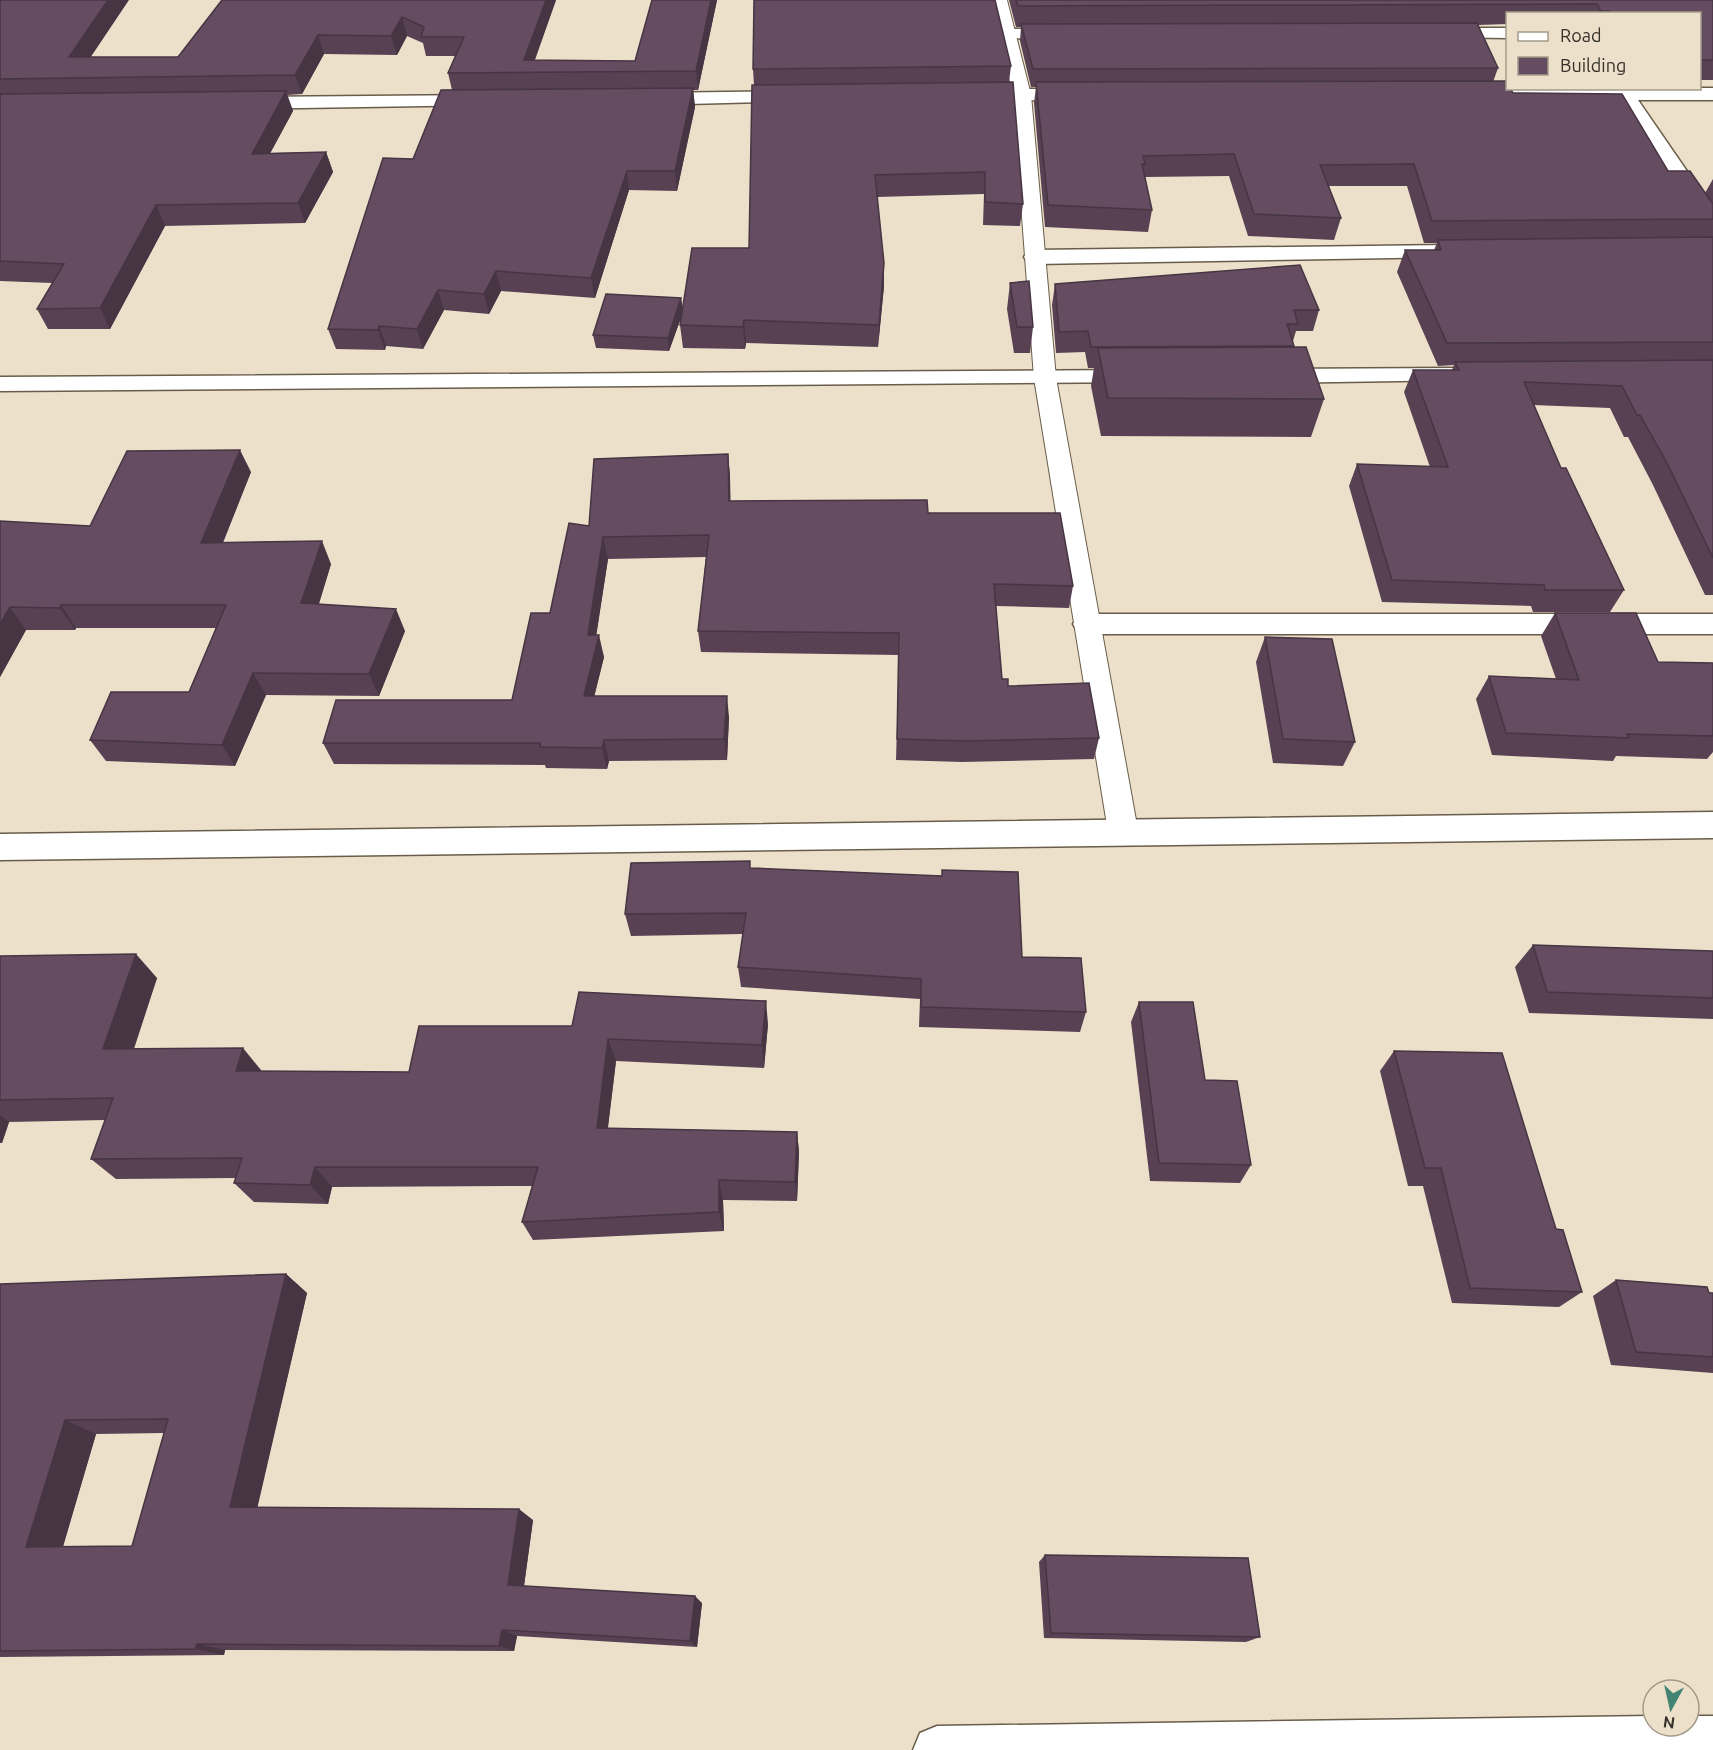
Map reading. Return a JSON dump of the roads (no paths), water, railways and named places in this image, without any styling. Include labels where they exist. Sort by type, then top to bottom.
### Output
[{"type":"street","points":[[1424,33],[1506,33]]},
{"type":"street","points":[[1007,34],[1079,34]]},
{"type":"street","points":[[1494,94],[1622,91],[1713,94]]},
{"type":"street","points":[[1622,91],[1713,224]]},
{"type":"street","points":[[950,96],[1093,95]]},
{"type":"street","points":[[630,99],[820,97]]},
{"type":"street","points":[[226,103],[499,100]]},
{"type":"street","points":[[1035,257],[1463,252]]},
{"type":"street","points":[[1248,376],[1475,375]]},
{"type":"street","points":[[0,384],[1165,377]]},
{"type":"street","points":[[1087,624],[1713,624]]},
{"type":"street","points":[[0,847],[1713,825]]},
{"type":"street","points":[[937,1750],[1713,1740]]},
{"type":"lane","points":[[999,0],[1022,95],[1046,378],[1123,831]]}]
